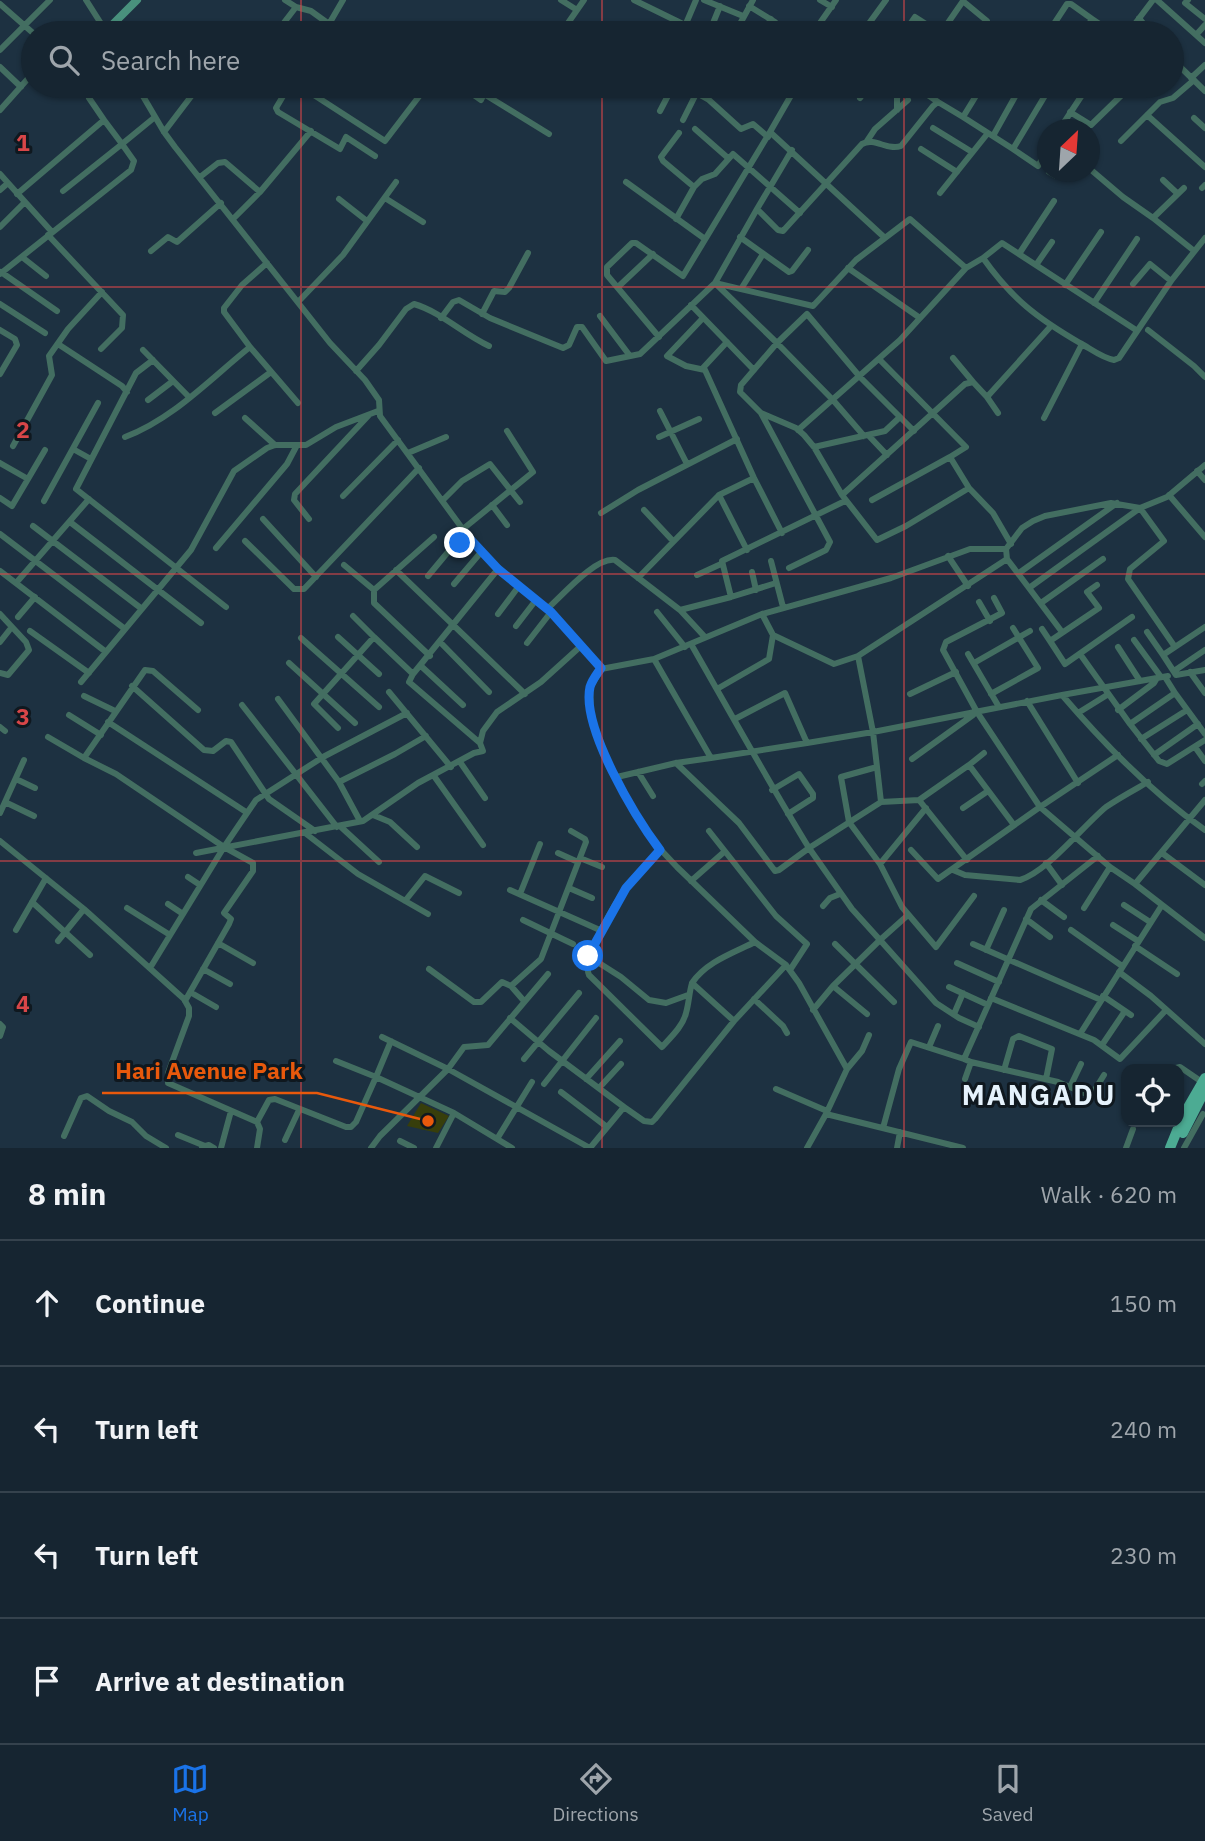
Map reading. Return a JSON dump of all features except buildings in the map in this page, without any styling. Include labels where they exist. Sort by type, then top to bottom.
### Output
[{"type":"main road","points":[[1177,1146],[1183,1115],[1204,1083]]},
{"type":"street","points":[[28,21],[50,0]]},
{"type":"street","points":[[86,0],[99,21]]},
{"type":"street","points":[[117,21],[137,0]]},
{"type":"street","points":[[285,0],[296,7],[311,11],[325,21]]},
{"type":"street","points":[[331,21],[344,0]]},
{"type":"street","points":[[561,0],[577,10]]},
{"type":"street","points":[[570,21],[584,0]]},
{"type":"street","points":[[634,0],[675,21]]},
{"type":"street","points":[[687,21],[696,0]]},
{"type":"street","points":[[704,0],[744,16]]},
{"type":"street","points":[[820,0],[832,7]]},
{"type":"street","points":[[822,21],[836,0]]},
{"type":"street","points":[[871,21],[886,0]]},
{"type":"street","points":[[1137,21],[1155,0],[1180,21]]},
{"type":"street","points":[[1188,0],[1185,2],[1205,19]]},
{"type":"street","points":[[0,1],[21,22]]},
{"type":"street","points":[[949,21],[963,1],[987,21]]},
{"type":"street","points":[[741,21],[751,3],[773,21]]},
{"type":"street","points":[[1056,21],[1067,4],[1095,21]]},
{"type":"street","points":[[714,21],[720,6]]},
{"type":"street","points":[[285,21],[296,7]]},
{"type":"street","points":[[1184,25],[1205,43]]},
{"type":"street","points":[[1196,35],[1205,25]]},
{"type":"street","points":[[0,50],[21,28]]},
{"type":"street","points":[[1184,87],[1205,65]]},
{"type":"street","points":[[0,67],[21,87],[1,106]]},
{"type":"street","points":[[1184,71],[1205,91]]},
{"type":"street","points":[[57,311],[1,273],[131,170],[134,161],[89,98]]},
{"type":"street","points":[[144,98],[164,132],[330,343],[379,400],[378,411],[471,540],[498,569],[549,610],[601,668]]},
{"type":"street","points":[[164,132],[190,98]]},
{"type":"street","points":[[282,98],[276,108],[283,115],[340,149],[346,137],[375,156]]},
{"type":"street","points":[[319,98],[385,141],[418,98]]},
{"type":"street","points":[[490,98],[549,134]]},
{"type":"street","points":[[660,111],[667,98]]},
{"type":"street","points":[[683,120],[694,98]]},
{"type":"street","points":[[708,98],[741,129],[752,124],[792,150],[826,186],[885,238]]},
{"type":"street","points":[[659,337],[606,271],[614,259],[632,243],[639,244],[683,276],[790,98]]},
{"type":"street","points":[[897,98],[897,110]]},
{"type":"street","points":[[932,98],[1037,165]]},
{"type":"street","points":[[963,117],[975,98]]},
{"type":"street","points":[[940,193],[990,134],[1013,98]]},
{"type":"street","points":[[1013,149],[1044,98]]},
{"type":"street","points":[[1066,119],[1080,98]]},
{"type":"street","points":[[1070,112],[1091,125],[1119,98]]},
{"type":"street","points":[[1121,141],[1160,102],[1173,98],[1180,105]]},
{"type":"street","points":[[757,209],[782,231],[826,186],[875,129],[908,100]]},
{"type":"street","points":[[867,141],[890,148],[901,146],[938,102]]},
{"type":"street","points":[[1147,115],[1205,167]]},
{"type":"street","points":[[63,191],[155,117]]},
{"type":"street","points":[[1194,118],[1205,128]]},
{"type":"street","points":[[17,194],[104,120]]},
{"type":"street","points":[[933,128],[972,152]]},
{"type":"street","points":[[695,129],[728,158]]},
{"type":"street","points":[[233,219],[311,131]]},
{"type":"street","points":[[679,133],[662,157],[663,161],[694,187]]},
{"type":"street","points":[[921,149],[957,172]]},
{"type":"street","points":[[441,318],[453,302],[459,300],[482,314],[563,348],[569,345],[579,326],[584,329],[606,361],[640,354],[715,283],[792,150]]},
{"type":"street","points":[[676,219],[694,187],[702,179],[715,174],[728,158],[735,155],[800,213]]},
{"type":"street","points":[[200,177],[218,163],[225,162],[260,191]]},
{"type":"street","points":[[0,174],[123,315],[122,328],[102,349]]},
{"type":"street","points":[[1100,177],[1193,250]]},
{"type":"street","points":[[1163,180],[1178,194]]},
{"type":"street","points":[[298,302],[338,260],[396,182]]},
{"type":"street","points":[[0,190],[8,183]]},
{"type":"street","points":[[626,183],[705,239]]},
{"type":"street","points":[[1153,218],[1184,188]]},
{"type":"street","points":[[385,198],[423,222]]},
{"type":"street","points":[[339,199],[368,221]]},
{"type":"street","points":[[1019,254],[1054,201]]},
{"type":"street","points":[[0,227],[25,202]]},
{"type":"street","points":[[151,251],[168,237],[177,242],[221,203]]},
{"type":"street","points":[[715,283],[813,306],[848,268],[910,219],[966,268]]},
{"type":"street","points":[[1065,285],[1101,232]]},
{"type":"street","points":[[740,237],[790,272],[808,250]]},
{"type":"street","points":[[983,258],[1011,295],[1051,326],[1114,360],[1119,358],[1193,250],[1205,238]]},
{"type":"street","points":[[1094,303],[1137,239]]},
{"type":"street","points":[[798,430],[879,359],[966,268],[1002,243],[1136,330]]},
{"type":"street","points":[[1036,265],[1052,243]]},
{"type":"street","points":[[482,314],[494,291],[505,292],[509,288],[528,253]]},
{"type":"street","points":[[618,287],[653,254]]},
{"type":"street","points":[[741,289],[763,254]]},
{"type":"street","points":[[22,257],[46,276]]},
{"type":"street","points":[[267,263],[242,285],[224,308],[224,312],[298,403]]},
{"type":"street","points":[[1133,284],[1150,264],[1171,281]]},
{"type":"street","points":[[848,268],[920,318]]},
{"type":"street","points":[[715,283],[887,455]]},
{"type":"street","points":[[13,446],[52,375],[53,369],[48,359],[102,292]]},
{"type":"street","points":[[0,304],[45,332]]},
{"type":"street","points":[[356,371],[414,304],[424,307],[489,346]]},
{"type":"street","points":[[691,306],[754,370]]},
{"type":"street","points":[[789,568],[829,548],[830,541],[761,413],[740,392],[741,386],[777,343],[807,314],[860,377],[914,431]]},
{"type":"street","points":[[600,316],[630,356]]},
{"type":"street","points":[[703,318],[667,356],[686,366],[705,370],[782,533]]},
{"type":"street","points":[[987,397],[1051,326]]},
{"type":"street","points":[[0,330],[15,339],[17,345],[0,374]]},
{"type":"street","points":[[1148,330],[1205,377]]},
{"type":"street","points":[[702,369],[727,342]]},
{"type":"street","points":[[58,344],[127,392]]},
{"type":"street","points":[[1044,418],[1082,344]]},
{"type":"street","points":[[125,437],[153,425],[250,347]]},
{"type":"street","points":[[143,350],[189,397]]},
{"type":"street","points":[[953,358],[998,414]]},
{"type":"street","points":[[872,499],[966,447],[879,359]]},
{"type":"street","points":[[153,360],[136,373],[76,489],[174,569],[226,607]]},
{"type":"street","points":[[215,413],[271,372]]},
{"type":"street","points":[[148,400],[173,381]]},
{"type":"street","points":[[697,575],[817,516],[844,498],[965,384],[972,382]]},
{"type":"street","points":[[44,501],[98,403]]},
{"type":"street","points":[[81,682],[191,550],[234,471],[267,448],[306,445],[336,427],[378,411]]},
{"type":"street","points":[[660,411],[687,464]]},
{"type":"street","points":[[310,519],[294,500],[295,494],[370,413]]},
{"type":"street","points":[[761,413],[798,430],[814,447],[844,498],[877,540],[969,488]]},
{"type":"street","points":[[814,447],[885,431],[900,417]]},
{"type":"street","points":[[245,418],[275,446]]},
{"type":"street","points":[[659,437],[699,419]]},
{"type":"street","points":[[463,529],[533,472],[507,431]]},
{"type":"street","points":[[408,453],[446,437]]},
{"type":"street","points":[[601,513],[737,439]]},
{"type":"street","points":[[343,496],[398,440]]},
{"type":"street","points":[[216,548],[286,464],[296,447]]},
{"type":"street","points":[[73,449],[91,459]]},
{"type":"street","points":[[0,498],[12,506],[45,450]]},
{"type":"street","points":[[950,457],[969,488],[993,513],[1009,546]]},
{"type":"street","points":[[0,463],[28,479]]},
{"type":"street","points":[[443,500],[462,481],[487,464],[492,466],[520,502]]},
{"type":"street","points":[[1029,588],[1140,508],[1169,495],[1205,465]]},
{"type":"street","points":[[244,541],[294,589],[304,589],[419,468]]},
{"type":"street","points":[[1197,471],[1205,480]]},
{"type":"street","points":[[638,578],[719,495],[754,478]]},
{"type":"street","points":[[719,495],[747,550]]},
{"type":"street","points":[[1169,495],[1205,537]]},
{"type":"street","points":[[16,583],[89,499]]},
{"type":"street","points":[[1019,573],[1117,503]]},
{"type":"street","points":[[762,614],[773,635],[834,664],[858,656],[1007,559],[1009,546],[1022,528],[1045,516],[1117,503],[1140,508],[1164,541],[1130,569],[1128,579],[1175,647]]},
{"type":"street","points":[[492,505],[507,526]]},
{"type":"street","points":[[644,510],[673,541]]},
{"type":"street","points":[[263,519],[316,577]]},
{"type":"street","points":[[70,522],[201,623]]},
{"type":"street","points":[[33,526],[142,609]]},
{"type":"street","points":[[0,534],[125,629]]},
{"type":"street","points":[[430,656],[374,603],[374,590],[434,537]]},
{"type":"street","points":[[428,576],[453,546],[471,540]]},
{"type":"street","points":[[601,668],[654,659],[762,614],[891,578],[970,549],[1009,546]]},
{"type":"street","points":[[454,584],[482,551]]},
{"type":"street","points":[[948,556],[968,586]]},
{"type":"street","points":[[527,643],[549,610],[591,569],[609,559],[622,563],[680,610],[704,636]]},
{"type":"street","points":[[1007,559],[1062,632]]},
{"type":"street","points":[[1041,603],[1103,559]]},
{"type":"street","points":[[771,561],[783,607]]},
{"type":"street","points":[[721,564],[730,597]]},
{"type":"street","points":[[345,565],[374,590]]},
{"type":"street","points":[[196,853],[360,821],[373,815],[393,799],[483,751],[480,743],[409,682],[498,569]]},
{"type":"street","points":[[396,570],[525,694]]},
{"type":"street","points":[[0,571],[106,652]]},
{"type":"street","points":[[752,572],[756,590]]},
{"type":"street","points":[[680,610],[776,583]]},
{"type":"street","points":[[1050,641],[1099,608],[1087,592],[1097,585]]},
{"type":"street","points":[[498,614],[519,586]]},
{"type":"street","points":[[18,617],[35,597]]},
{"type":"street","points":[[994,598],[1002,614],[945,644],[943,650],[977,712],[1040,807],[1110,867],[1205,938]]},
{"type":"street","points":[[516,626],[536,600]]},
{"type":"street","points":[[979,602],[990,621]]},
{"type":"street","points":[[657,611],[688,645],[735,719],[772,790],[841,894],[936,1003],[979,1027]]},
{"type":"street","points":[[0,614],[26,642],[29,650],[8,675],[0,673]]},
{"type":"street","points":[[353,616],[413,674]]},
{"type":"street","points":[[1042,629],[1065,664],[1132,617]]},
{"type":"street","points":[[1163,655],[1205,627]]},
{"type":"street","points":[[0,642],[11,628]]},
{"type":"street","points":[[990,694],[1037,670],[1013,628]]},
{"type":"street","points":[[30,631],[89,673]]},
{"type":"street","points":[[974,663],[1030,631]]},
{"type":"street","points":[[1147,632],[1175,673]]},
{"type":"street","points":[[717,690],[769,659],[773,635]]},
{"type":"street","points":[[338,637],[379,674]]},
{"type":"street","points":[[338,728],[314,705],[374,637]]},
{"type":"street","points":[[301,638],[379,707]]},
{"type":"street","points":[[1134,640],[1205,734]]},
{"type":"street","points":[[440,642],[489,692]]},
{"type":"street","points":[[480,743],[486,724],[496,712],[525,694],[582,645]]},
{"type":"street","points":[[1118,647],[1140,681]]},
{"type":"street","points":[[1175,673],[1205,650]]},
{"type":"street","points":[[968,654],[999,707]]},
{"type":"street","points":[[1080,654],[1118,710],[1163,763],[1171,764],[1205,740]]},
{"type":"street","points":[[858,656],[873,732],[881,802]]},
{"type":"street","points":[[654,659],[711,758]]},
{"type":"street","points":[[289,663],[355,723]]},
{"type":"street","points":[[421,666],[463,705]]},
{"type":"street","points":[[601,668],[590,688],[591,713],[604,754],[640,822],[660,850],[691,881],[755,942],[788,968],[847,1069]]},
{"type":"street","points":[[84,758],[145,670],[150,669],[198,710]]},
{"type":"street","points":[[617,777],[676,763],[754,753],[1175,673],[1205,670]]},
{"type":"street","points":[[910,694],[956,672]]},
{"type":"street","points":[[1190,672],[1205,693]]},
{"type":"street","points":[[1118,710],[1161,677]]},
{"type":"street","points":[[132,686],[204,750],[213,751],[226,741],[231,742],[272,801],[314,831]]},
{"type":"street","points":[[388,692],[452,767]]},
{"type":"street","points":[[735,719],[785,693],[807,743]]},
{"type":"street","points":[[1130,724],[1175,693]]},
{"type":"street","points":[[1062,695],[1118,755],[1189,819],[1205,830]]},
{"type":"street","points":[[1078,713],[1107,695]]},
{"type":"street","points":[[84,696],[115,711]]},
{"type":"street","points":[[278,698],[339,782],[360,821]]},
{"type":"street","points":[[1027,701],[1078,783]]},
{"type":"street","points":[[243,705],[339,827],[379,862]]},
{"type":"street","points":[[1141,739],[1187,710]]},
{"type":"street","points":[[912,759],[977,712]]},
{"type":"street","points":[[150,968],[223,847],[246,813],[266,792],[321,758],[407,713]]},
{"type":"street","points":[[69,715],[101,735]]},
{"type":"street","points":[[108,722],[246,813]]},
{"type":"street","points":[[1154,755],[1198,724]]},
{"type":"street","points":[[339,782],[426,736]]},
{"type":"street","points":[[48,737],[116,774],[223,847],[249,859],[254,867],[224,913],[231,919],[185,1001]]},
{"type":"street","points":[[1195,747],[1205,761]]},
{"type":"street","points":[[676,763],[739,823],[775,871],[881,802],[919,800],[984,753]]},
{"type":"street","points":[[911,850],[938,880],[1118,755]]},
{"type":"street","points":[[0,813],[24,760]]},
{"type":"street","points":[[460,762],[485,798]]},
{"type":"street","points":[[969,765],[1014,825]]},
{"type":"street","points":[[877,767],[841,777],[849,822],[880,864],[908,915],[936,947],[974,896]]},
{"type":"street","points":[[638,772],[653,796]]},
{"type":"street","points":[[772,790],[799,774],[807,784],[813,798],[788,814]]},
{"type":"street","points":[[434,776],[483,845]]},
{"type":"street","points":[[16,779],[35,788]]},
{"type":"street","points":[[953,870],[965,875],[1020,880],[1027,878],[1108,806],[1148,782]]},
{"type":"street","points":[[963,808],[988,791]]},
{"type":"street","points":[[919,800],[967,860]]},
{"type":"street","points":[[1135,884],[1205,800]]},
{"type":"street","points":[[5,802],[34,816]]},
{"type":"street","points":[[880,864],[926,808]]},
{"type":"street","points":[[373,815],[393,824],[416,847]]},
{"type":"street","points":[[511,986],[541,959],[560,912],[585,839],[571,831]]},
{"type":"street","points":[[510,1018],[624,1107],[644,1121],[652,1122],[734,1021],[788,968],[807,944],[776,916],[709,831]]},
{"type":"street","points":[[305,833],[345,866],[428,914]]},
{"type":"street","points":[[0,842],[84,909],[185,1001],[189,1016],[167,1073],[168,1083],[257,1122],[260,1129],[257,1148]]},
{"type":"street","points":[[520,894],[540,844]]},
{"type":"street","points":[[660,850],[626,888],[588,956],[586,970],[662,1047],[682,1024],[687,1012],[688,995],[699,972],[755,942]]},
{"type":"street","points":[[691,881],[724,852]]},
{"type":"street","points":[[558,853],[602,867]]},
{"type":"street","points":[[1162,853],[1205,886]]},
{"type":"street","points":[[965,1079],[967,1060],[979,1027],[1031,909],[1098,856]]},
{"type":"street","points":[[1046,863],[1062,885]]},
{"type":"street","points":[[1084,908],[1110,867]]},
{"type":"street","points":[[405,901],[425,876],[459,893]]},
{"type":"street","points":[[188,877],[200,885]]},
{"type":"street","points":[[16,930],[46,878]]},
{"type":"street","points":[[569,888],[592,898]]},
{"type":"street","points":[[510,890],[602,931]]},
{"type":"street","points":[[822,906],[830,898],[841,894]]},
{"type":"street","points":[[1041,900],[1064,917]]},
{"type":"street","points":[[32,902],[90,955]]},
{"type":"street","points":[[168,904],[183,914]]},
{"type":"street","points":[[1124,905],[1150,922]]},
{"type":"street","points":[[1080,1034],[1162,905]]},
{"type":"street","points":[[127,908],[170,935]]},
{"type":"street","points":[[58,941],[84,909]]},
{"type":"street","points":[[986,950],[1004,910]]},
{"type":"street","points":[[813,1010],[855,964],[908,915]]},
{"type":"street","points":[[1026,919],[1050,937]]},
{"type":"street","points":[[523,920],[573,944]]},
{"type":"street","points":[[1113,925],[1177,974]]},
{"type":"street","points":[[1071,930],[1205,1044]]},
{"type":"street","points":[[218,943],[253,962]]},
{"type":"street","points":[[835,944],[894,1002]]},
{"type":"street","points":[[973,944],[1008,961],[1102,998],[1128,1013],[1102,1045]]},
{"type":"street","points":[[588,956],[621,977],[649,1000],[666,1003],[688,995]]},
{"type":"street","points":[[957,963],[999,982]]},
{"type":"street","points":[[203,969],[230,984]]},
{"type":"street","points":[[429,969],[478,1003],[502,982],[511,986],[524,1001]]},
{"type":"street","points":[[371,1148],[448,1069],[464,1047],[488,1045],[548,974]]},
{"type":"street","points":[[692,984],[734,1021]]},
{"type":"street","points":[[833,986],[867,1014]]},
{"type":"street","points":[[949,987],[988,1005]]},
{"type":"street","points":[[190,992],[216,1007]]},
{"type":"street","points":[[524,1059],[579,993]]},
{"type":"street","points":[[954,1014],[963,993]]},
{"type":"street","points":[[991,998],[1080,1034],[1102,1045],[1120,1059],[1166,1010]]},
{"type":"street","points":[[754,999],[787,1033]]},
{"type":"street","points":[[544,1084],[596,1018]]},
{"type":"street","points":[[0,1024],[3,1027],[0,1036]]},
{"type":"street","points":[[929,1047],[938,1026]]},
{"type":"street","points":[[807,1148],[847,1069],[862,1051],[869,1035]]},
{"type":"street","points":[[1004,1070],[1013,1039],[1020,1036],[1052,1049],[1045,1079]]},
{"type":"street","points":[[382,1037],[448,1069],[590,1148],[624,1107]]},
{"type":"street","points":[[257,1122],[272,1099],[351,1127],[356,1122],[391,1041]]},
{"type":"street","points":[[586,1079],[620,1041]]},
{"type":"street","points":[[883,1128],[898,1069],[911,1041],[967,1060],[1045,1079],[1094,1096],[1104,1075]]},
{"type":"street","points":[[336,1060],[454,1113],[512,1148]]},
{"type":"street","points":[[1070,1087],[1081,1064]]},
{"type":"street","points":[[599,1088],[621,1065]]},
{"type":"street","points":[[1184,1069],[1204,1083]]},
{"type":"street","points":[[497,1139],[532,1083]]},
{"type":"street","points":[[776,1089],[827,1113],[963,1148]]},
{"type":"street","points":[[561,1091],[607,1127]]},
{"type":"street","points":[[64,1136],[81,1098],[87,1096],[132,1122],[164,1148]]},
{"type":"street","points":[[285,1140],[299,1110]]},
{"type":"street","points":[[222,1148],[231,1111]]},
{"type":"street","points":[[436,1148],[454,1113]]},
{"type":"street","points":[[1177,1146],[1203,1114]]},
{"type":"street","points":[[1125,1148],[1133,1129]]},
{"type":"street","points":[[897,1148],[900,1132]]},
{"type":"street","points":[[178,1135],[203,1147],[214,1148]]},
{"type":"street","points":[[400,1141],[414,1148]]},
{"type":"green space","points":[[421,1103],[449,1116],[438,1133],[407,1126]]},
{"type":"place","name":"Hari Avenue Park","points":[[428,1121]]},
{"type":"district","name":"MANGADU","points":[[1039,1095]]},
{"type":"route","points":[[460,543],[471,540],[498,569],[551,612],[601,668],[590,688],[594,729],[604,754],[640,822],[660,850],[626,888],[588,956]]}]
